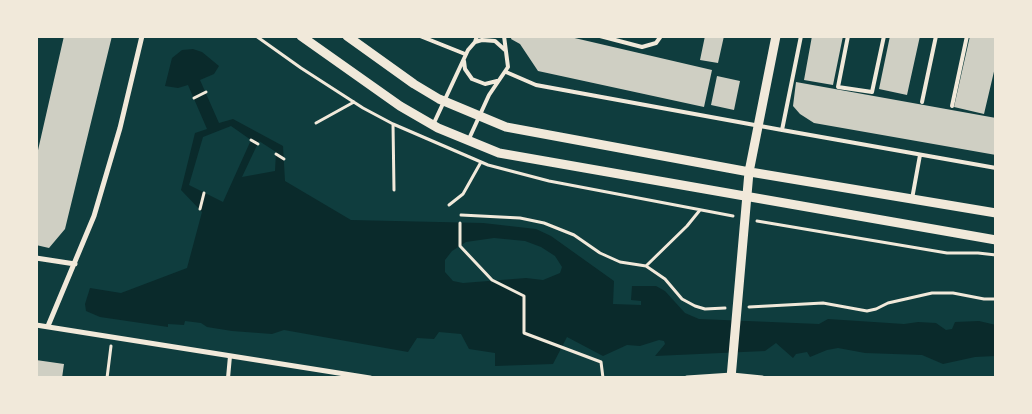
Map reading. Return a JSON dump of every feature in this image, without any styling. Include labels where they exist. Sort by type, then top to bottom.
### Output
[{"type":"street","points":[[48,326],[75,264],[103,189],[142,36]]},
{"type":"street","points":[[301,36],[400,106],[433,125],[499,153],[746,198],[996,240]]},
{"type":"street","points":[[347,36],[414,84],[444,102],[506,128],[749,172],[996,213]]},
{"type":"street","points":[[732,376],[749,172],[776,36]]},
{"type":"street","points":[[36,258],[75,264]]},
{"type":"street","points":[[36,324],[112,338],[370,378]]},
{"type":"street","points":[[687,378],[732,376],[762,378]]},
{"type":"lane","points":[[420,36],[465,54]]},
{"type":"lane","points":[[477,36],[475,42],[465,54],[465,69],[472,79],[485,84],[497,81]]},
{"type":"lane","points":[[468,140],[497,81],[506,72],[508,61],[504,36]]},
{"type":"lane","points":[[600,36],[642,47],[656,43],[661,36]]},
{"type":"lane","points":[[782,130],[801,36]]},
{"type":"lane","points":[[848,36],[838,87],[872,92],[884,36]]},
{"type":"lane","points":[[922,102],[936,36]]},
{"type":"lane","points":[[952,106],[966,36]]},
{"type":"lane","points":[[475,42],[482,40],[495,41],[505,50]]},
{"type":"lane","points":[[433,125],[464,61]]},
{"type":"lane","points":[[506,72],[536,84],[996,168]]},
{"type":"lane","points":[[912,199],[920,155]]},
{"type":"lane","points":[[228,378],[230,356]]},
{"type":"lane","points":[[321,378],[322,370]]},
{"type":"path","points":[[194,98],[206,92]]},
{"type":"path","points":[[316,123],[354,102]]},
{"type":"path","points":[[393,124],[394,190]]},
{"type":"path","points":[[251,140],[258,144]]},
{"type":"path","points":[[276,154],[284,159]]},
{"type":"path","points":[[449,205],[463,194],[481,162]]},
{"type":"path","points":[[200,209],[204,193]]},
{"type":"path","points":[[646,266],[687,226],[700,210]]},
{"type":"path","points":[[460,223],[460,246],[492,280],[524,296],[524,333],[601,362],[603,378]]},
{"type":"path","points":[[107,378],[112,338]]},
{"type":"water","points":[[193,49],[202,52],[219,66],[214,74],[200,80],[219,123],[233,119],[283,146],[285,181],[351,220],[483,223],[536,229],[551,236],[614,281],[613,304],[641,305],[641,301],[631,300],[632,286],[656,286],[665,291],[685,313],[699,319],[819,324],[828,319],[904,324],[918,322],[936,323],[946,330],[952,329],[955,322],[979,321],[996,325],[996,356],[975,357],[943,364],[922,355],[865,353],[838,348],[810,357],[807,352],[796,354],[793,358],[776,343],[765,351],[655,356],[665,344],[664,341],[659,340],[640,346],[627,345],[603,356],[567,337],[553,364],[495,366],[495,353],[469,349],[461,334],[439,332],[434,339],[417,338],[408,352],[284,330],[272,334],[232,331],[185,321],[184,325],[168,324],[168,327],[100,317],[86,311],[85,304],[90,288],[121,293],[187,268],[202,212],[181,190],[195,133],[207,129],[188,85],[178,88],[165,86],[172,58],[182,50]],"holes":[[[231,126],[251,140],[223,202],[189,185],[203,137]],[[259,141],[276,152],[275,171],[242,177]],[[494,238],[525,241],[541,247],[555,256],[562,267],[560,273],[543,280],[526,278],[463,283],[453,281],[445,272],[445,260],[452,251],[466,242]]]},
{"type":"building","points":[[64,36],[112,36],[65,229],[49,248],[36,245],[36,159]]},
{"type":"building","points":[[512,36],[566,36],[712,70],[704,107],[538,71],[520,44],[511,39]]},
{"type":"building","points":[[705,36],[724,36],[718,63],[700,60]]},
{"type":"building","points":[[812,36],[843,36],[833,85],[804,80]]},
{"type":"building","points":[[890,36],[920,36],[907,95],[879,89]]},
{"type":"building","points":[[970,36],[996,36],[996,63],[984,114],[954,107]]},
{"type":"building","points":[[717,76],[740,81],[734,110],[711,105]]},
{"type":"building","points":[[796,82],[996,118],[996,155],[814,123],[800,114],[793,106]]},
{"type":"building","points":[[36,360],[64,364],[62,378],[36,378]]}]
